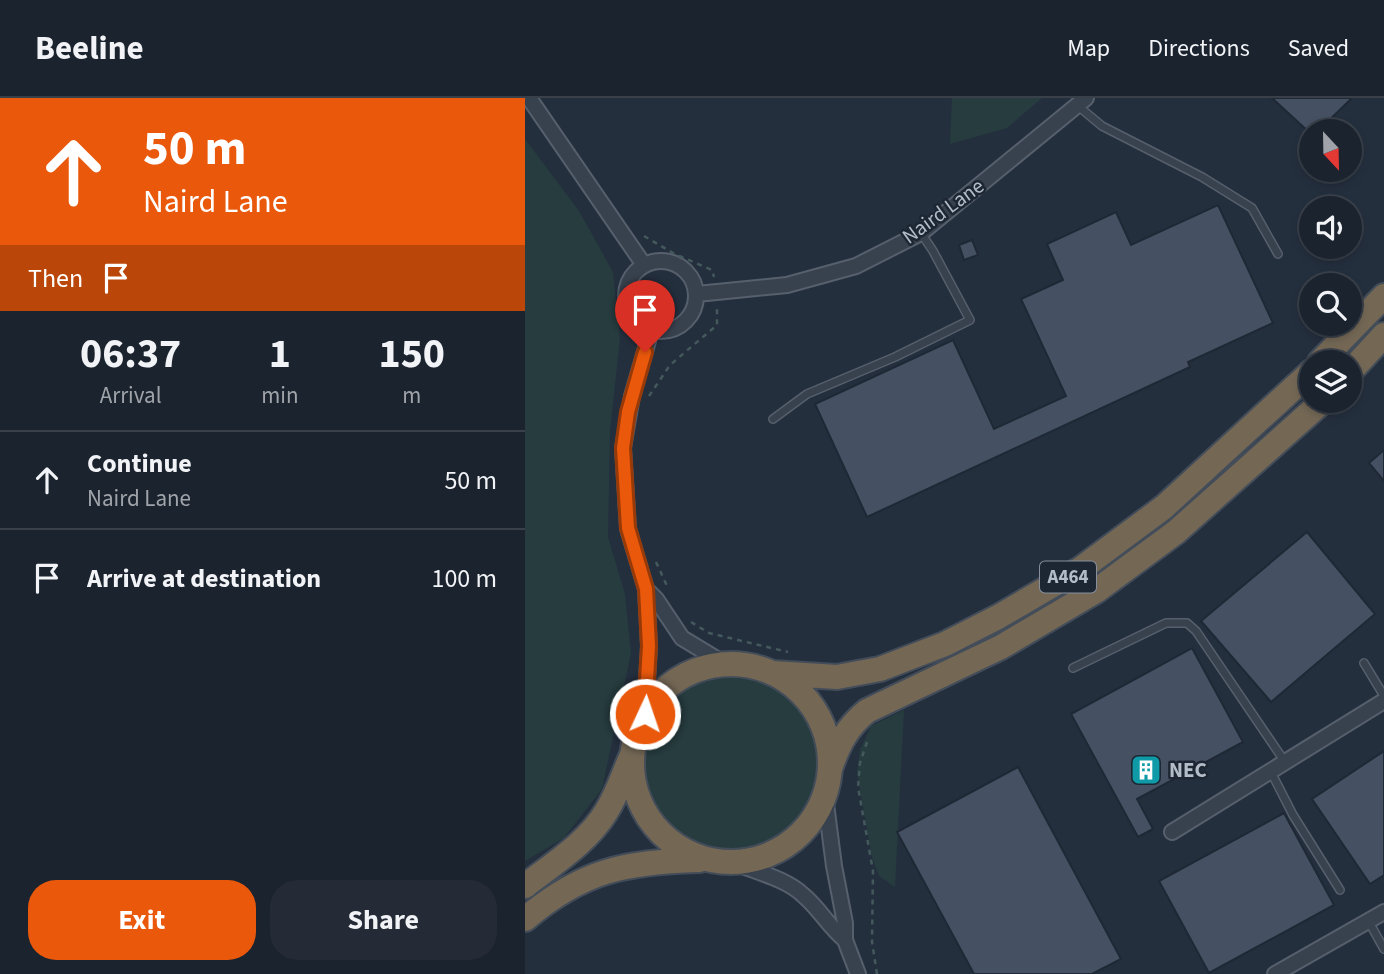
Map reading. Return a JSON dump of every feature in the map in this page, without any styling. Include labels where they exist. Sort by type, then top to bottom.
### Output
[{"type":"highway","points":[[1332,350],[1384,296]]},
{"type":"highway","points":[[1362,359],[1384,335]]},
{"type":"highway","name":"A464","points":[[772,673],[837,677],[880,669],[945,644],[998,617],[1082,568],[1164,507],[1299,383]]},
{"type":"highway","name":"A464","points":[[525,919],[566,888],[616,867],[707,859],[733,862],[765,856],[791,842],[811,821],[825,796],[830,769],[842,738],[867,711],[1001,647],[1096,591],[1176,532],[1310,413]]},
{"type":"highway","name":"A464","points":[[525,886],[579,844],[595,827],[617,792],[632,753],[636,732],[645,714],[661,693],[677,680],[697,670],[725,664],[751,666],[772,673],[796,688],[822,723],[828,744],[830,769]]},
{"type":"highway","name":"A464","points":[[632,753],[633,778],[641,805],[655,827],[670,842],[707,859]]},
{"type":"street","points":[[529,98],[644,265]]},
{"type":"street","name":"Naird Lane","points":[[697,294],[787,285],[856,266],[921,233],[1082,102]]},
{"type":"street","points":[[667,261],[678,265],[694,282],[697,294],[691,316],[674,330],[651,331],[632,317],[627,306],[628,283],[634,273],[644,265],[667,261]]},
{"type":"street","points":[[645,714],[649,646],[646,589],[628,528],[623,448],[632,396],[651,331]]},
{"type":"street","points":[[646,589],[656,599],[682,638],[725,664]]},
{"type":"street","points":[[1171,832],[1384,699]]},
{"type":"street","points":[[825,796],[845,923],[845,940],[858,974]]},
{"type":"street","points":[[733,862],[795,888],[845,940]]},
{"type":"street","points":[[1275,974],[1384,912]]},
{"type":"lane","points":[[1082,102],[1102,127],[1202,177],[1252,208],[1278,254]]},
{"type":"lane","points":[[773,419],[807,394],[895,357],[970,320],[921,233]]},
{"type":"lane","points":[[1073,668],[1166,623],[1187,623],[1196,631],[1285,762]]},
{"type":"lane","points":[[1364,663],[1384,699]]},
{"type":"lane","points":[[1271,771],[1293,815],[1340,890]]},
{"type":"lane","points":[[1369,922],[1384,949]]},
{"type":"path","points":[[644,236],[673,253],[712,270]]},
{"type":"path","points":[[646,404],[670,365],[717,325]]},
{"type":"path","points":[[654,559],[668,587]]},
{"type":"path","points":[[688,620],[709,633],[796,653]]},
{"type":"path","points":[[870,734],[860,763],[857,787],[873,871],[872,942],[877,974]]},
{"type":"green space","points":[[952,98],[1042,98],[1007,128],[950,144]]},
{"type":"green space","points":[[525,139],[579,211],[613,272],[620,338],[610,431],[608,537],[625,594],[631,653],[602,789],[564,838],[525,861]]},
{"type":"green space","points":[[731,675],[765,682],[793,701],[812,729],[819,763],[812,797],[793,825],[765,844],[731,851],[697,844],[669,825],[650,797],[643,763],[650,729],[669,701],[697,682]]},
{"type":"green space","points":[[904,710],[895,887],[879,876],[872,857],[857,773],[860,750],[871,726]]},
{"type":"building","points":[[1272,98],[1352,98],[1330,119],[1299,119],[1299,123]]},
{"type":"building","points":[[1218,205],[1273,323],[1188,362],[1190,367],[867,517],[815,404],[953,340],[994,429],[1066,396],[1021,299],[1063,280],[1047,244],[1116,212],[1131,245]]},
{"type":"building","points":[[972,240],[978,255],[964,260],[959,245]]},
{"type":"building","points":[[1384,450],[1384,481],[1369,463]]},
{"type":"building","points":[[1307,532],[1375,614],[1271,702],[1201,621]]},
{"type":"building","name":"NEC","points":[[1192,648],[1243,742],[1137,799],[1153,829],[1138,837],[1071,714]]},
{"type":"building","points":[[1384,751],[1384,875],[1370,884],[1312,799]]},
{"type":"building","points":[[1018,767],[1121,959],[1092,974],[974,974],[897,832]]},
{"type":"building","points":[[1284,813],[1334,905],[1209,973],[1159,881]]},
{"type":"place","name":"NEC","points":[[1146,770]]},
{"type":"route","points":[[645,352],[625,428],[623,477],[628,528],[646,589],[649,646],[645,714]]}]
